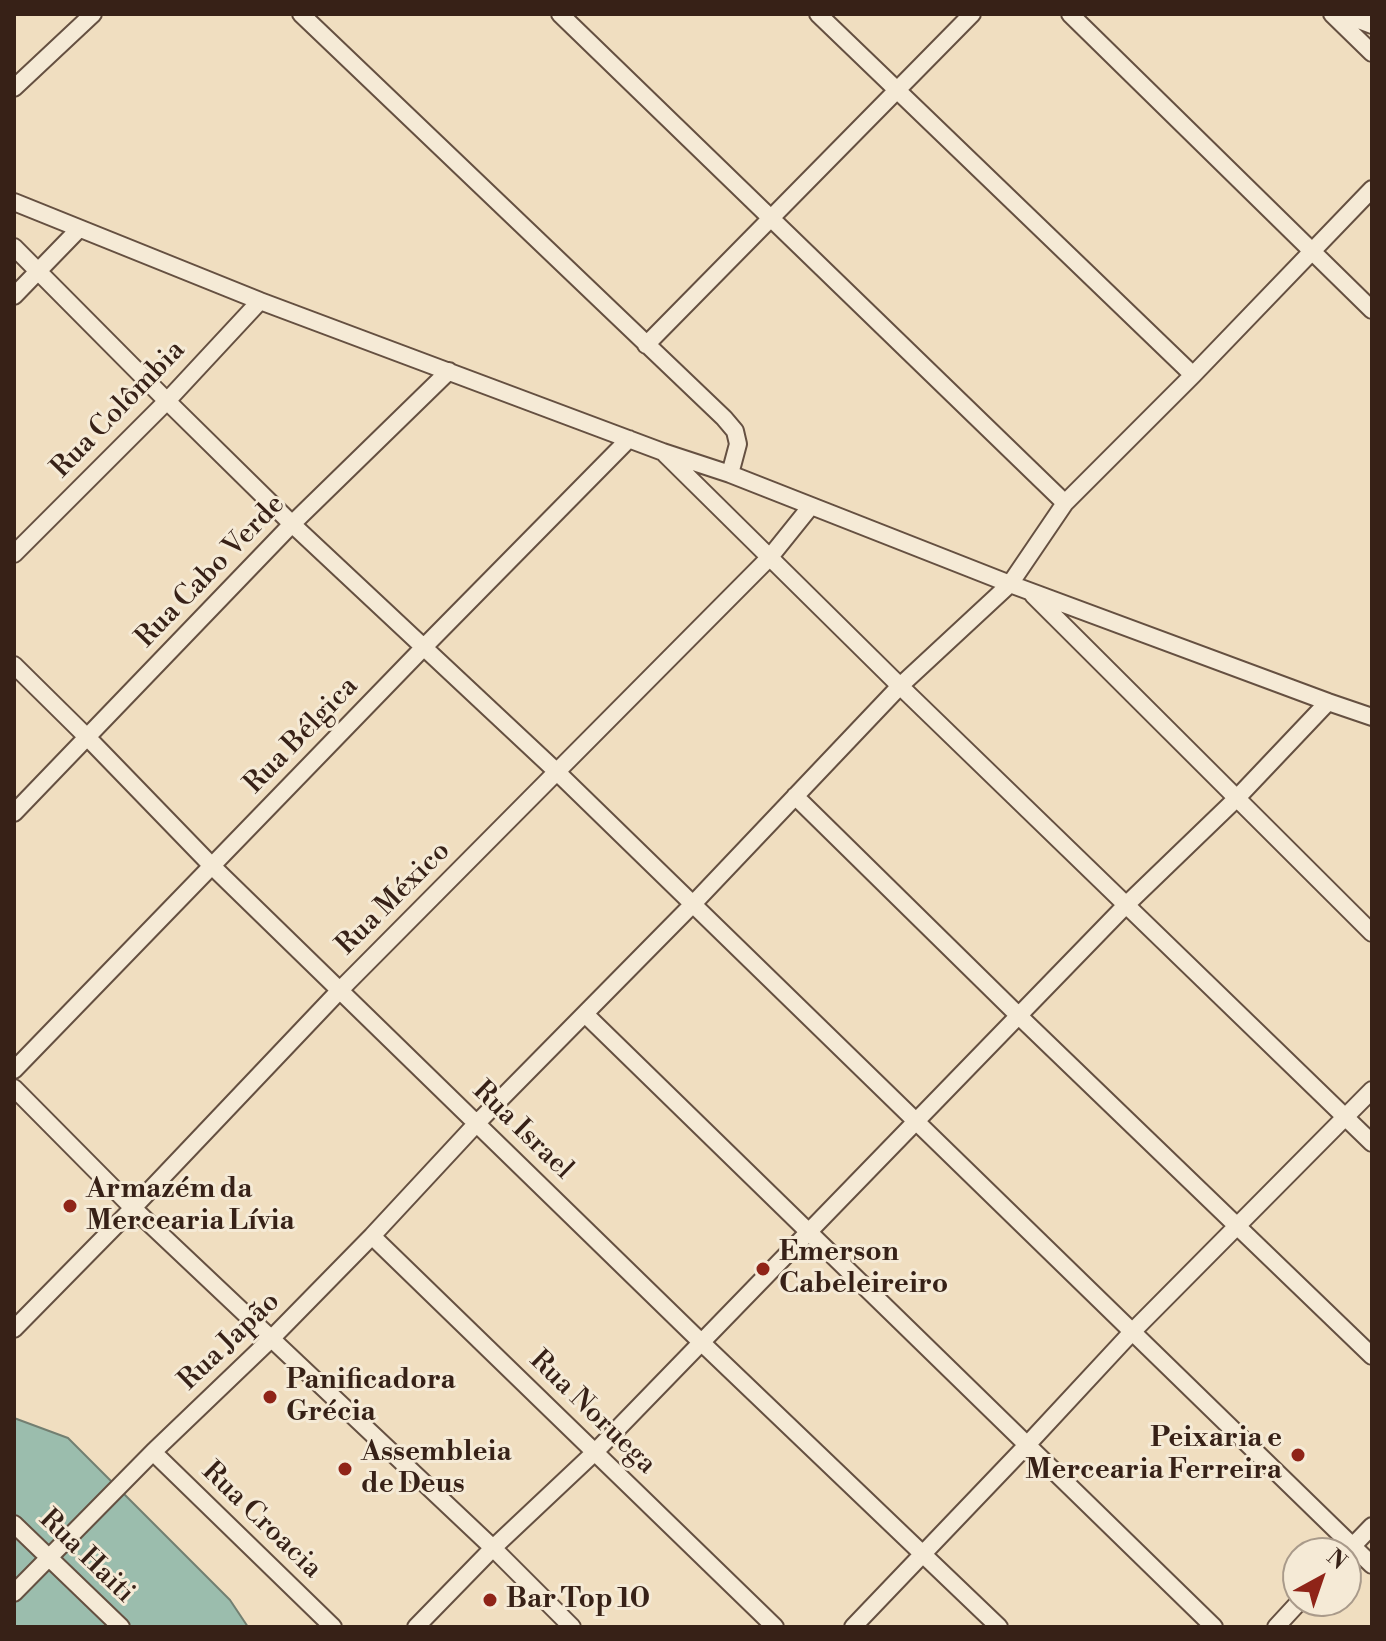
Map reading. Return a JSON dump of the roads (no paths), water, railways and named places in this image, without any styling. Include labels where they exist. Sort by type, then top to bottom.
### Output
[{"type":"street","points":[[14,88],[93,14]]},
{"type":"street","points":[[301,14],[724,418],[735,431],[738,444],[730,474]]},
{"type":"street","points":[[560,14],[1065,503]]},
{"type":"street","points":[[818,14],[1193,375]]},
{"type":"street","points":[[646,345],[972,14]]},
{"type":"street","points":[[1070,14],[1372,310]]},
{"type":"street","points":[[1332,14],[1372,53]]},
{"type":"street","points":[[1343,14],[1372,25]]},
{"type":"street","name":"Rua Japão","points":[[14,1593],[372,1236],[477,1123],[693,904],[900,686],[1010,584],[1065,503],[1372,189]]},
{"type":"street","points":[[14,202],[260,301],[663,452],[730,474],[1010,584],[1370,717]]},
{"type":"street","points":[[14,296],[79,229]]},
{"type":"street","points":[[14,247],[292,524],[556,771],[917,1122],[1336,1537]]},
{"type":"street","name":"Rua Colômbia","points":[[14,554],[167,401],[260,301]]},
{"type":"street","name":"Rua Cabo Verde","points":[[14,813],[292,524],[449,371]]},
{"type":"street","name":"Rua Bélgica","points":[[14,1070],[629,439]]},
{"type":"street","points":[[663,452],[1372,1143]]},
{"type":"street","name":"Rua México","points":[[14,1329],[340,990],[770,557],[811,506]]},
{"type":"street","points":[[1029,591],[1372,933]]},
{"type":"street","name":"Rua Israel","points":[[14,665],[212,866],[999,1627]]},
{"type":"street","points":[[416,1627],[493,1548],[595,1452],[1126,905],[1236,799],[1328,702]]},
{"type":"street","points":[[795,796],[1372,1356]]},
{"type":"street","points":[[585,1014],[1214,1627]]},
{"type":"street","points":[[14,1088],[133,1208],[493,1548],[572,1627]]},
{"type":"street","points":[[853,1627],[1132,1332],[1372,1090]]},
{"type":"street","name":"Rua Noruega","points":[[372,1236],[775,1627]]},
{"type":"street","name":"Rua Croacia","points":[[153,1452],[333,1627]]},
{"type":"street","name":"Rua Haiti","points":[[14,1524],[121,1627]]},
{"type":"place","name":"Armazém da Mercearia Lívia","points":[[70,1206]]},
{"type":"place","name":"Emerson Cabeleireiro","points":[[763,1269]]},
{"type":"place","name":"Panificadora Grécia","points":[[270,1397]]},
{"type":"place","name":"Peixaria e Mercearia Ferreira","points":[[1298,1455]]},
{"type":"place","name":"Assembleia de Deus","points":[[345,1469]]},
{"type":"place","name":"Bar Top 10","points":[[490,1600]]}]
